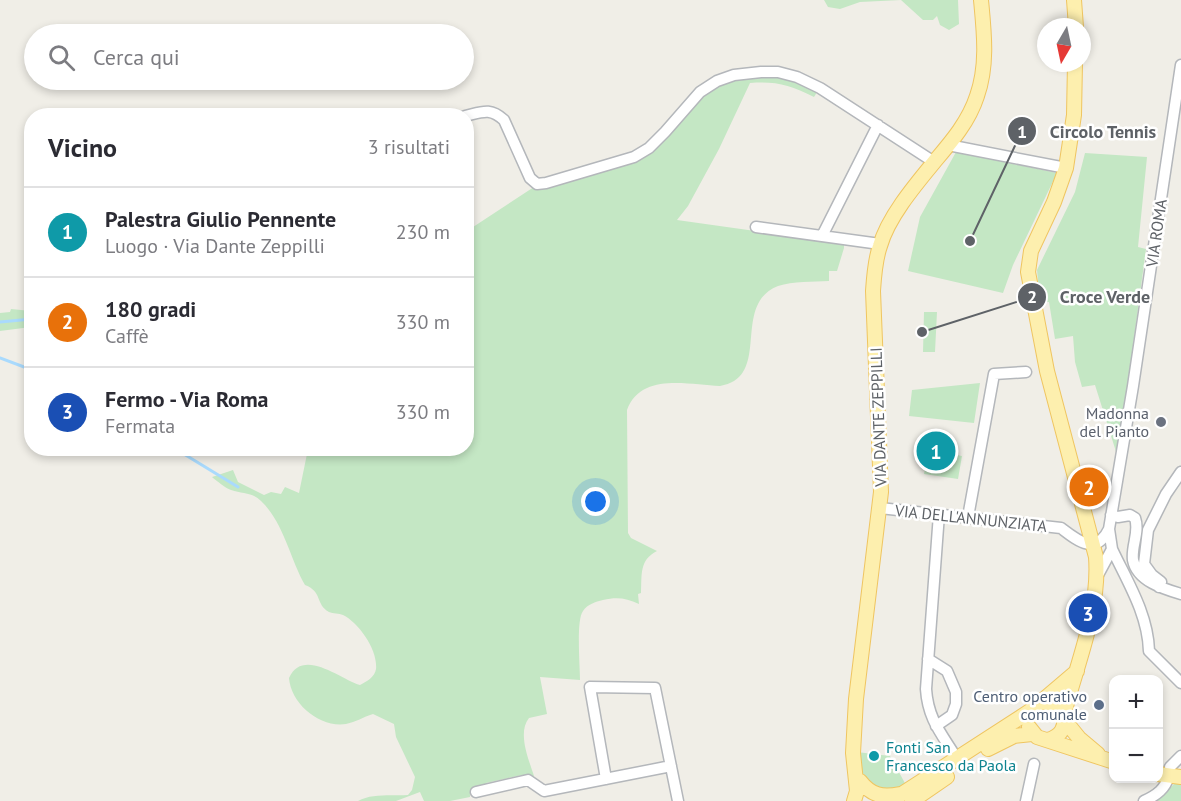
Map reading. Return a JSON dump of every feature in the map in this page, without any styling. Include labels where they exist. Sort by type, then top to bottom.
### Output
[{"type":"main road","name":"VIA DANTE ZEPPILLI","points":[[854,801],[857,791],[854,738],[856,699],[880,507],[881,478],[873,291],[875,269],[880,244],[887,228],[934,162],[965,124],[977,97],[983,75],[984,54],[981,0]]},
{"type":"main road","points":[[1074,0],[1075,18]]},
{"type":"main road","points":[[1048,740],[1060,734],[1065,718],[1086,642],[1098,575],[1093,544],[1047,371],[1028,272],[1031,251],[1054,202],[1066,168],[1074,115],[1075,72]]},
{"type":"main road","points":[[860,781],[866,789],[884,796],[908,797],[957,759],[1036,706],[1077,671]]},
{"type":"main road","points":[[1036,706],[1056,705],[1079,738],[1109,760]]},
{"type":"main road","points":[[1036,706],[1027,723],[1032,734],[1109,761]]},
{"type":"main road","points":[[891,801],[908,797],[994,744],[1014,736],[1032,734]]},
{"type":"main road","name":"VIA DANTE ZEPPILLI","points":[[855,765],[865,801]]},
{"type":"street","name":"VIA ROMA","points":[[1181,65],[1109,529],[1112,549],[1149,633],[1149,651],[1181,683]]},
{"type":"street","points":[[474,114],[485,111],[496,113],[504,120],[530,178],[537,184],[546,183],[634,156],[649,148],[700,92],[717,81],[746,73],[778,72],[797,76],[820,88],[934,162]]},
{"type":"street","points":[[822,236],[878,125]]},
{"type":"street","points":[[948,146],[1066,168]]},
{"type":"street","points":[[756,227],[880,244]]},
{"type":"street","points":[[968,517],[994,374],[1026,372]]},
{"type":"street","points":[[1159,586],[1161,582],[1143,564],[1148,530],[1166,494],[1181,472]]},
{"type":"street","name":"VIA DELL'ANNUNZIATA","points":[[880,507],[1061,528],[1081,543],[1093,544]]},
{"type":"street","points":[[939,514],[926,689],[927,706],[930,716],[957,759]]},
{"type":"street","points":[[1112,516],[1130,515],[1135,518],[1136,535],[1133,560],[1140,574],[1159,586],[1181,594]]},
{"type":"street","points":[[1093,544],[1105,537],[1109,529]]},
{"type":"street","points":[[1098,575],[1112,549]]},
{"type":"street","points":[[928,659],[947,671],[956,692],[956,704],[952,715],[936,726]]},
{"type":"street","points":[[606,779],[590,687],[655,688],[678,801]]},
{"type":"street","points":[[1144,801],[1159,794],[1166,785],[1168,772],[1181,756]]},
{"type":"street","points":[[1026,801],[1034,764]]},
{"type":"street","points":[[476,792],[528,780],[544,791],[671,766]]},
{"type":"green space","points":[[824,0],[901,0],[860,2],[840,9],[828,7]]},
{"type":"green space","points":[[901,0],[958,0],[959,24],[949,30],[940,25],[937,16],[933,20],[923,20]]},
{"type":"green space","points":[[778,74],[819,89],[814,97],[783,85],[750,83],[719,149],[688,206],[677,220],[841,243],[844,244],[844,248],[837,271],[829,271],[829,281],[784,284],[764,295],[756,308],[745,369],[736,380],[720,386],[681,383],[654,385],[643,390],[634,398],[627,410],[628,533],[631,538],[657,551],[644,563],[641,593],[638,594],[639,604],[630,600],[608,599],[592,604],[583,611],[579,633],[580,680],[540,677],[547,714],[529,718],[524,731],[525,747],[534,776],[522,775],[486,783],[486,786],[470,790],[470,797],[450,801],[424,801],[420,792],[396,801],[358,801],[376,796],[408,795],[412,790],[415,777],[396,737],[394,724],[373,714],[346,724],[326,722],[308,712],[301,705],[291,688],[289,678],[295,669],[303,665],[312,665],[360,685],[370,679],[376,669],[371,646],[355,624],[343,615],[331,613],[325,609],[314,591],[305,585],[281,530],[261,501],[229,489],[212,477],[233,470],[238,482],[264,495],[271,492],[281,494],[285,487],[299,493],[307,456],[474,456],[474,226],[537,185],[636,158],[701,93],[718,82]]},
{"type":"green space","points":[[956,152],[1057,173],[1013,265],[1003,293],[908,271],[920,217]]},
{"type":"green space","points":[[1085,153],[1147,157],[1138,247],[1146,249],[1118,458],[1095,385],[1082,387],[1075,362],[1073,336],[1055,339],[1049,302],[1040,302],[1037,270],[1075,192]]},
{"type":"green space","points":[[11,309],[24,310],[24,328],[0,331],[0,313],[10,312]]},
{"type":"green space","points":[[924,312],[937,312],[935,352],[923,352]]},
{"type":"green space","points":[[980,383],[974,423],[909,416],[912,390]]},
{"type":"green space","points":[[928,450],[962,456],[958,479],[924,474]]},
{"type":"green space","points":[[857,752],[890,756],[906,785],[899,789],[878,789],[863,777]]},
{"type":"green space","points":[[1181,781],[1181,801],[1157,801],[1174,784]]},
{"type":"waterway","points":[[0,322],[24,320]]},
{"type":"waterway","points":[[0,358],[24,367]]},
{"type":"waterway","points":[[187,456],[238,487]]},
{"type":"place","name":"Circolo Tennis","points":[[970,241]]},
{"type":"place","name":"Croce Verde","points":[[922,332]]},
{"type":"place","name":"Madonna del Pianto","points":[[1161,422]]},
{"type":"place","name":"Palestra Giulio Pennente","points":[[936,451]]},
{"type":"place","name":"180 gradi","points":[[1089,487]]},
{"type":"place","name":"Fermo - Via Roma","points":[[1088,613]]},
{"type":"place","name":"Centro operativo comunale","points":[[1099,705]]},
{"type":"place","name":"Fonti San Francesco da Paola","points":[[874,756]]}]
